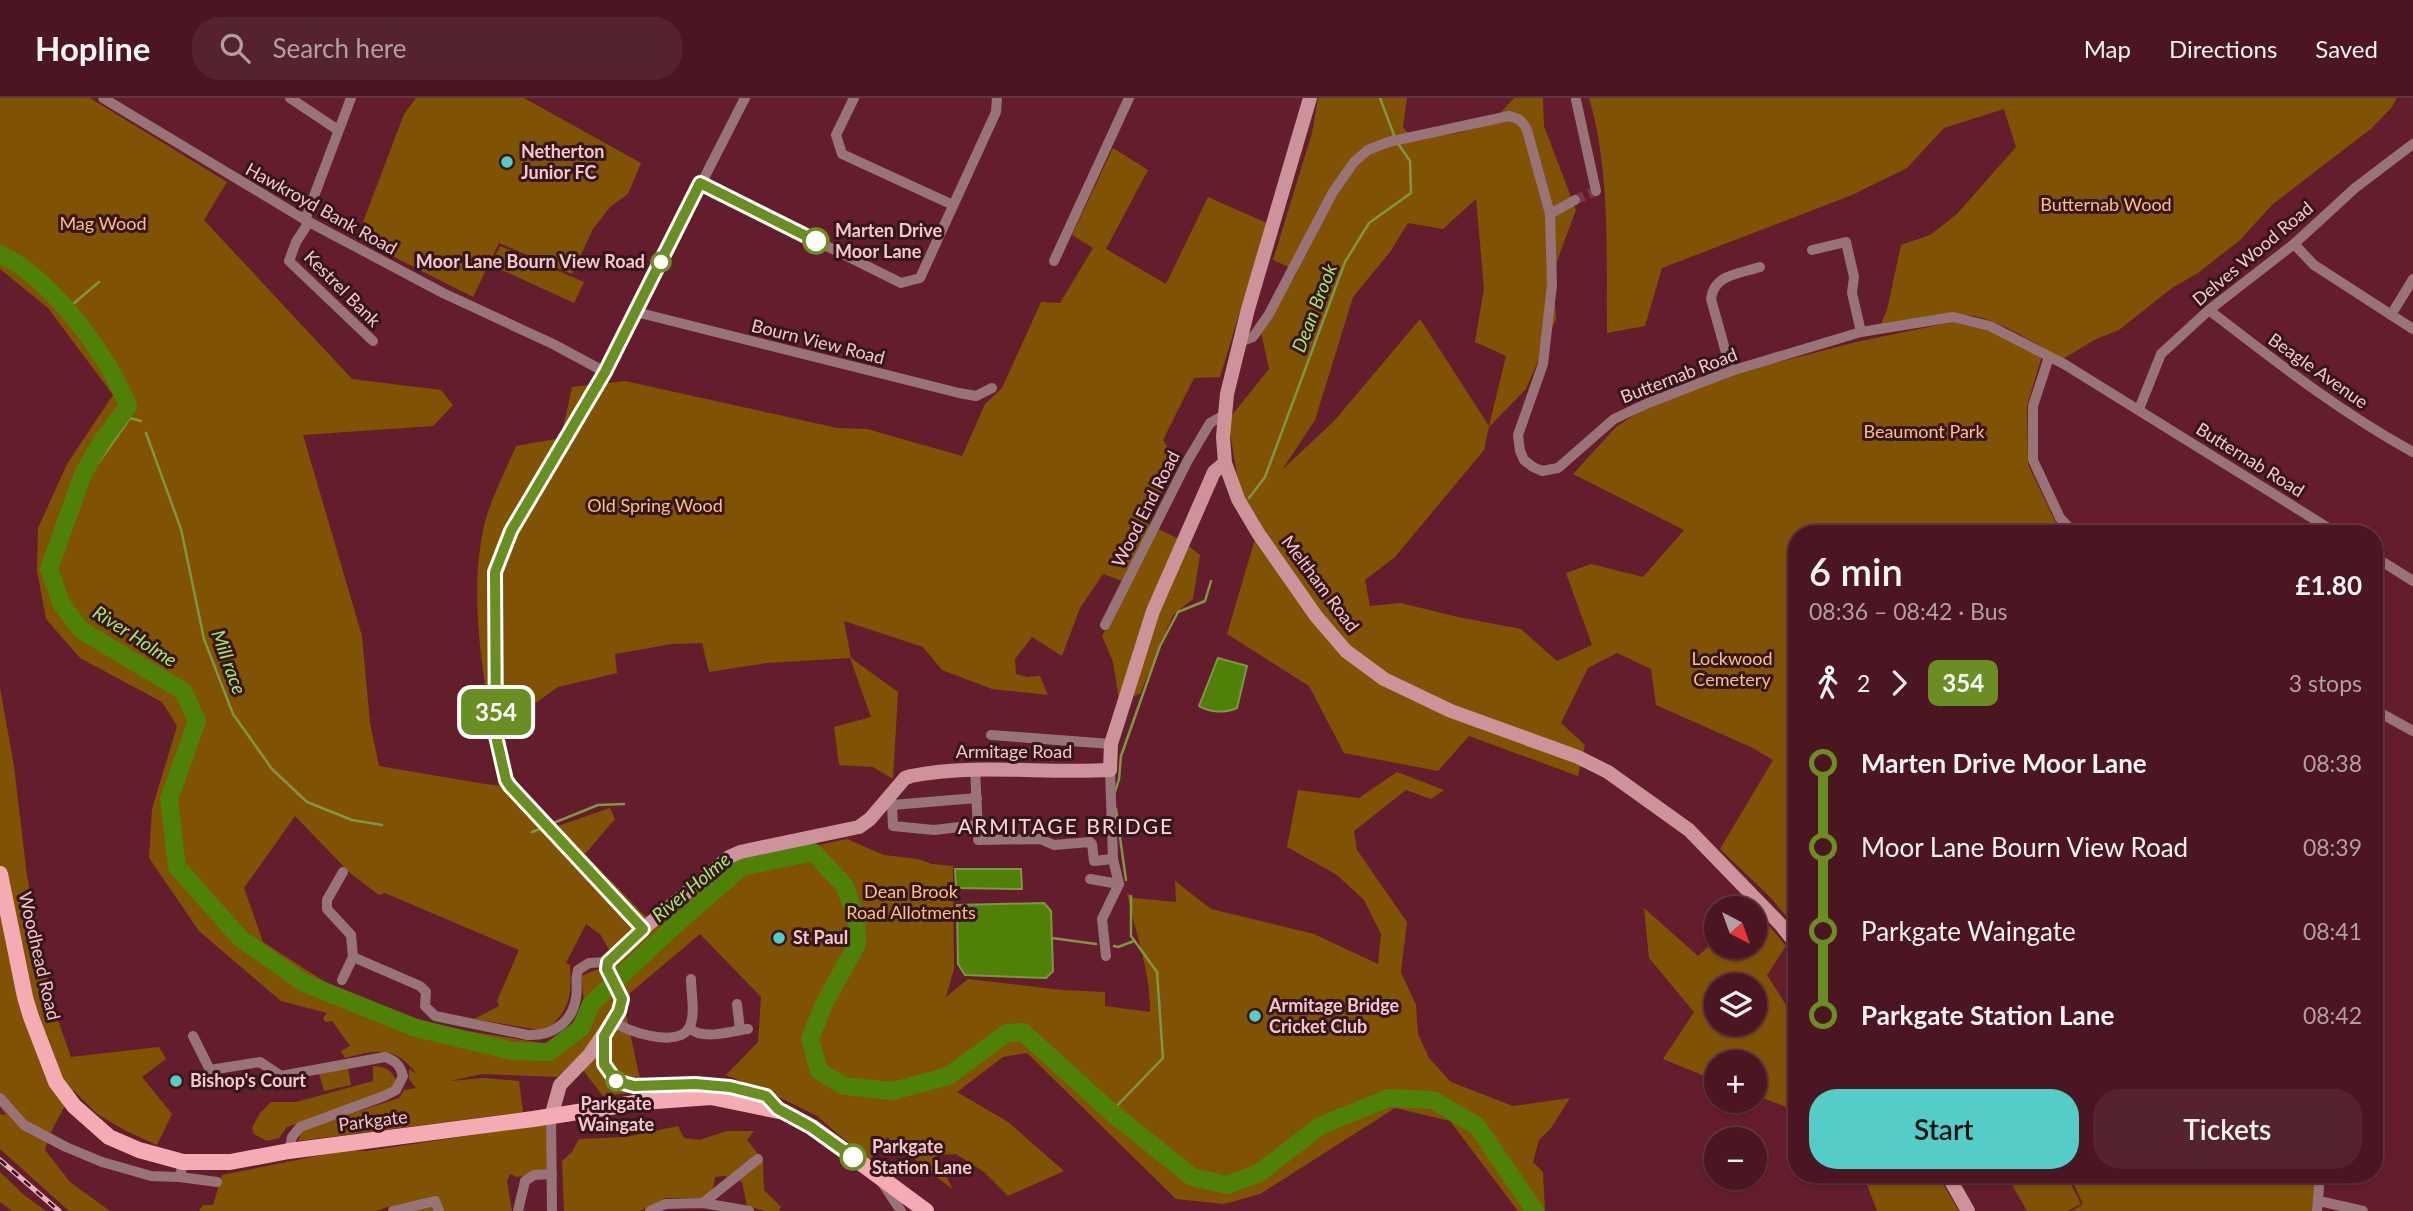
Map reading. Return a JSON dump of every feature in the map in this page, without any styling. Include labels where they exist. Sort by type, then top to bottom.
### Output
[{"type":"main road","name":"Meltham Road","points":[[1310,98],[1227,394],[1223,437],[1225,463],[1238,499],[1258,533],[1316,615],[1346,651],[1384,679],[1451,711],[1578,757],[1608,772],[1689,830],[1788,934]]},
{"type":"main road","points":[[1110,771],[1111,744],[1153,611],[1213,472],[1225,463]]},
{"type":"main road","name":"Armitage Road","points":[[608,968],[643,929],[729,857],[740,852],[859,827],[889,802],[905,778],[975,769],[1110,771]]},
{"type":"main road","name":"Woodhead Road","points":[[0,874],[25,997],[55,1082],[74,1106],[109,1137],[181,1170],[200,1163]]},
{"type":"main road","points":[[608,968],[619,992],[621,1004],[604,1036],[555,1085],[551,1117],[642,1102],[711,1097],[778,1109],[811,1127],[927,1211]]},
{"type":"main road","points":[[604,1036],[604,1064],[616,1081],[634,1086],[695,1084],[730,1087],[766,1096],[778,1109]]},
{"type":"main road","name":"Parkgate","points":[[200,1163],[230,1162],[289,1151],[551,1117]]},
{"type":"main road","points":[[1952,1183],[1968,1211]]},
{"type":"street","name":"Hawkroyd Bank Road","points":[[103,98],[307,221],[443,293],[553,344],[605,372]]},
{"type":"street","points":[[290,98],[338,130]]},
{"type":"street","points":[[307,221],[351,98]]},
{"type":"street","points":[[643,929],[506,780],[496,736],[495,572],[511,531],[605,372],[745,98]]},
{"type":"street","points":[[854,98],[836,135],[842,154],[953,205]]},
{"type":"street","points":[[700,183],[901,283],[920,278],[996,112],[997,98]]},
{"type":"street","points":[[1054,261],[1129,98]]},
{"type":"street","points":[[1576,100],[1596,191]]},
{"type":"street","name":"Butternab Road","points":[[1240,342],[1253,337],[1269,314],[1333,192],[1354,162],[1368,150],[1388,142],[1501,116],[1517,118],[1527,130],[1550,214],[1552,285],[1543,364],[1518,435],[1520,451],[1529,465],[1542,471],[1559,468],[1614,419],[1731,371],[1861,332],[1953,317],[1990,326],[2049,357],[2139,409],[2324,525]]},
{"type":"street","name":"Delves Wood Road","points":[[2139,409],[2161,354],[2209,310],[2294,244],[2355,188],[2413,144]]},
{"type":"street","points":[[1550,214],[1575,200]]},
{"type":"street","name":"Kestrel Bank","points":[[307,221],[289,261],[373,341]]},
{"type":"street","points":[[1812,250],[1846,242],[1854,277],[1852,293],[1861,332]]},
{"type":"street","points":[[2294,244],[2314,265],[2413,329]]},
{"type":"street","points":[[1731,371],[1711,299],[1712,290],[1718,280],[1760,267]]},
{"type":"street","points":[[2391,315],[2413,279]]},
{"type":"street","name":"Beagle Avenue","points":[[2209,310],[2299,380],[2413,452]]},
{"type":"street","name":"Bourn View Road","points":[[636,312],[976,397],[992,388]]},
{"type":"street","points":[[2049,357],[2033,406],[2033,460],[2060,517],[2068,525]]},
{"type":"street","name":"Wood End Road","points":[[1105,625],[1188,460],[1210,423],[1224,415]]},
{"type":"street","points":[[2383,562],[2413,581]]},
{"type":"street","points":[[2383,714],[2413,731]]},
{"type":"street","points":[[990,735],[1111,744]]},
{"type":"street","points":[[975,769],[978,843],[1040,839],[1054,845],[1090,842],[1093,844],[1094,862],[1113,859]]},
{"type":"street","points":[[1106,956],[1102,919],[1119,884],[1113,859],[1110,771]]},
{"type":"street","points":[[977,798],[889,802],[893,826],[933,830],[978,825]]},
{"type":"street","points":[[342,980],[353,957],[351,935],[327,909],[327,900],[343,872]]},
{"type":"street","points":[[1090,879],[1119,884]]},
{"type":"street","points":[[353,957],[420,986],[426,992],[425,1006],[435,1016],[541,1036],[564,1023],[573,1011],[577,996],[578,970],[589,962],[608,968]]},
{"type":"street","points":[[613,1021],[623,1030],[663,1038],[681,1036],[689,1028],[692,1019],[691,979]]},
{"type":"street","points":[[689,1028],[696,1034],[707,1035],[744,1029],[737,1004]]},
{"type":"street","points":[[192,1036],[210,1070],[260,1062],[281,1076],[385,1057],[396,1061],[403,1076],[396,1090],[384,1097],[300,1127],[292,1137],[289,1151]]},
{"type":"street","points":[[0,1098],[24,1125],[102,1162],[150,1176],[181,1170],[217,1182]]},
{"type":"street","points":[[551,1117],[552,1211]]},
{"type":"street","points":[[703,1203],[758,1159]]},
{"type":"street","points":[[874,1172],[901,1211]]},
{"type":"street","points":[[517,1211],[525,1181],[534,1175],[552,1174]]},
{"type":"street","points":[[2319,1183],[2318,1206],[2363,1211]]},
{"type":"street","points":[[393,1211],[435,1201],[439,1211]]},
{"type":"street","points":[[650,1211],[665,1204],[703,1203],[749,1211]]},
{"type":"green space","points":[[0,98],[90,98],[227,182],[204,220],[352,379],[441,390],[453,405],[433,426],[303,435],[362,636],[370,723],[379,766],[502,786],[510,780],[555,827],[610,808],[615,819],[585,854],[644,915],[661,923],[733,863],[847,839],[884,855],[953,866],[954,969],[946,997],[968,979],[1105,992],[1105,1006],[1150,1012],[1145,967],[1127,893],[1134,898],[1176,902],[1175,881],[1211,909],[1314,934],[1378,964],[1381,934],[1364,900],[1337,875],[1287,847],[1298,790],[1359,798],[1397,772],[1444,790],[1431,799],[1406,790],[1354,831],[1357,850],[1407,922],[1401,972],[1416,1005],[1418,1034],[1429,1058],[1451,1082],[1513,1106],[1570,1098],[1551,1128],[1539,1140],[1533,1162],[1543,1172],[1545,1211],[1518,1211],[1450,1121],[1395,1108],[1260,1194],[1224,1204],[1176,1199],[1027,1053],[1003,1057],[957,1092],[1008,1122],[1064,1171],[1008,1196],[984,1172],[956,1154],[936,1155],[953,1190],[887,1137],[869,1161],[817,1116],[726,1075],[758,1042],[761,997],[700,934],[630,993],[626,1014],[640,1079],[629,1093],[603,1096],[575,1060],[557,1077],[482,1074],[450,1081],[483,1078],[519,1081],[523,1112],[298,1141],[302,1131],[313,1126],[399,1098],[404,1090],[416,1088],[409,1079],[409,1069],[417,1074],[401,1058],[385,1052],[345,1058],[341,1051],[350,1046],[332,1021],[325,1022],[323,1018],[327,1013],[281,1001],[199,931],[149,858],[152,809],[177,726],[162,702],[80,658],[46,619],[37,570],[38,528],[67,464],[113,395],[48,308],[0,269]],"holes":[[[295,816],[350,873],[379,895],[385,893],[519,950],[497,1001],[499,1006],[474,1019],[545,1031],[560,1017],[568,1002],[571,976],[570,965],[566,963],[586,924],[600,934],[616,962],[581,976],[584,1001],[570,1028],[548,1044],[449,1028],[408,1016],[330,985],[263,942],[244,888]]]},
{"type":"green space","points":[[416,98],[524,98],[641,163],[628,194],[610,207],[593,229],[572,274],[499,243],[473,297],[357,238],[404,114]]},
{"type":"green space","points":[[1318,98],[1407,98],[1403,127],[1413,139],[1458,133],[1491,123],[1514,98],[1543,98],[1544,126],[1576,210],[1553,272],[1556,319],[1526,389],[1489,427],[1484,450],[1395,557],[1365,580],[1370,606],[1401,603],[1521,629],[1557,661],[1592,645],[1566,573],[1591,564],[1643,577],[1684,530],[1573,474],[1616,427],[1644,409],[1740,372],[1856,342],[1957,321],[1991,330],[2042,356],[2027,406],[2028,464],[2058,525],[1788,525],[1788,918],[1720,849],[1773,760],[1753,748],[1656,705],[1651,669],[1617,653],[1588,668],[1561,723],[1585,745],[1578,776],[1469,736],[1438,771],[1344,753],[1309,686],[1227,634],[1260,522],[1239,488],[1228,420],[1269,369],[1261,332],[1298,271],[1273,260],[1312,133]],"holes":[[[1476,199],[1484,288],[1475,342],[1506,356],[1489,426],[1420,319],[1335,420],[1282,470],[1315,420],[1353,297],[1390,252],[1408,223],[1443,229]]]},
{"type":"green space","name":"Butternab Wood","points":[[1589,98],[2397,98],[2372,128],[2273,204],[2240,240],[2198,273],[2172,288],[2119,330],[2096,339],[2063,359],[2015,332],[1977,317],[1944,315],[1880,326],[1887,310],[1901,245],[1930,235],[1957,214],[2016,147],[2004,109],[1944,128],[1907,168],[1852,195],[1662,268],[1645,326],[1607,333],[1604,185],[1596,126]]},
{"type":"green space","name":"Old Spring Wood","points":[[1113,148],[1148,170],[1106,249],[1166,284],[1208,197],[1267,223],[1220,377],[1194,378],[1163,440],[1177,461],[1146,523],[1181,540],[1200,555],[1193,599],[1173,615],[1140,694],[1119,700],[1113,662],[1102,636],[1125,594],[1125,582],[1103,574],[1080,608],[1062,656],[1032,637],[1015,659],[1016,674],[1040,676],[1048,695],[992,689],[942,670],[923,647],[844,621],[851,658],[898,692],[893,779],[873,767],[839,765],[834,727],[871,717],[850,658],[767,663],[709,672],[702,643],[672,644],[615,654],[617,673],[558,687],[537,702],[492,724],[478,625],[478,574],[484,526],[516,446],[561,438],[572,387],[625,381],[837,428],[867,429],[962,456],[985,404],[1002,388],[1041,302],[1060,303],[1093,248],[1072,235]]},
{"type":"green space","points":[[500,246],[584,282],[574,303],[491,265]]},
{"type":"green space","points":[[0,688],[14,766],[27,876],[53,1006],[71,1057],[159,1047],[166,1059],[142,1077],[172,1114],[157,1145],[97,1114],[73,1090],[47,1142],[45,1150],[70,1182],[110,1211],[69,1211],[0,1149],[0,1114],[6,1115],[0,1107]]},
{"type":"green space","points":[[1644,908],[1698,956],[1704,951],[1704,959],[1768,959],[1768,925],[1786,946],[1767,975],[1788,1008],[1788,1108],[1767,1100],[1767,1050],[1704,1050],[1704,1076],[1663,1059],[1694,1012],[1649,958]]},
{"type":"green space","points":[[373,1066],[388,1070],[397,1082],[367,1100],[287,1127],[279,1138],[267,1141],[254,1134],[252,1128],[260,1113],[271,1102],[296,1102],[373,1081]]},
{"type":"green space","points":[[348,1067],[351,1085],[324,1091],[319,1073]]},
{"type":"green space","points":[[546,1124],[546,1171],[517,1177],[510,1174],[507,1181],[512,1211],[398,1211],[387,1207],[377,1211],[199,1211],[203,1205],[213,1205],[222,1175],[347,1150],[366,1151]]},
{"type":"green space","points":[[678,1126],[684,1138],[699,1140],[727,1131],[754,1131],[747,1140],[763,1160],[764,1190],[781,1207],[779,1211],[765,1211],[747,1206],[742,1182],[725,1176],[715,1177],[713,1187],[703,1198],[666,1198],[640,1211],[564,1211],[562,1161],[572,1152],[579,1139],[626,1137]]},
{"type":"green space","points":[[0,1172],[46,1211],[12,1211],[0,1202]]},
{"type":"green space","points":[[1866,1183],[1942,1183],[1959,1211],[1877,1211]]},
{"type":"green space","points":[[2011,1183],[2070,1183],[2081,1204],[2068,1211],[2027,1211]]},
{"type":"green space","points":[[2073,1183],[2316,1183],[2314,1211],[2072,1211],[2083,1204]]},
{"type":"shaded area","points":[[1218,658],[1247,666],[1237,708],[1218,712],[1199,706]]},
{"type":"shaded area","points":[[955,869],[1021,869],[1022,889],[956,888]]},
{"type":"shaded area","points":[[1044,903],[1051,911],[1053,971],[1046,978],[965,975],[958,964],[957,905]]},
{"type":"waterway","name":"Dean Brook","points":[[1380,98],[1394,135]]},
{"type":"waterway","name":"Dean Brook","points":[[1249,498],[1265,477],[1345,262],[1369,223],[1411,193],[1410,161],[1399,145]]},
{"type":"waterway","name":"River Holme","points":[[0,254],[39,281],[76,320],[106,364],[128,406],[102,441],[83,474],[49,569],[61,603],[81,630],[183,691],[197,721],[169,799],[177,867],[240,938],[304,983],[416,1028],[512,1051],[549,1052],[581,1028],[591,1004],[742,867],[813,852],[844,885],[856,916],[857,944],[824,1004],[810,1039],[819,1071],[844,1086],[893,1091],[948,1076],[1007,1033],[1023,1032],[1111,1112],[1192,1177],[1227,1185],[1259,1173],[1320,1126],[1388,1098],[1433,1100],[1477,1126],[1535,1211]]},
{"type":"waterway","points":[[67,309],[99,282]]},
{"type":"waterway","name":"Mill race","points":[[78,492],[130,418],[141,421]]},
{"type":"waterway","name":"Mill race","points":[[146,433],[181,529],[204,639],[233,714],[272,769],[307,802],[352,820],[382,825]]},
{"type":"waterway","name":"Dean Brook","points":[[1115,792],[1121,756],[1160,646],[1178,612],[1205,601],[1211,581]]},
{"type":"waterway","name":"Mill race","points":[[551,824],[598,805],[624,804]]},
{"type":"waterway","name":"Dean Brook","points":[[1116,809],[1126,880]]},
{"type":"waterway","name":"Mill race","points":[[532,832],[545,827]]},
{"type":"waterway","name":"Dean Brook","points":[[1111,1112],[1163,1058],[1157,972],[1131,936],[1131,896]]},
{"type":"waterway","points":[[1052,938],[1096,944]]},
{"type":"waterway","points":[[1114,946],[1134,941]]},
{"type":"tunnel","points":[[1575,200],[1596,191]]},
{"type":"railway","points":[[0,1160],[59,1211]]},
{"type":"bus line","name":"354","points":[[816,241],[700,183],[605,372],[511,531],[495,572],[496,736],[506,780],[510,786],[643,929],[608,962],[607,969],[622,999],[619,1011],[604,1036],[604,1064],[616,1081],[634,1086],[695,1084],[730,1087],[766,1096],[778,1109],[811,1127],[853,1157]]},
{"type":"place","name":"Netherton Junior FC","points":[[507,162]]},
{"type":"place","name":"Marten Drive Moor Lane","points":[[816,241]]},
{"type":"place","name":"Moor Lane Bourn View Road","points":[[661,262]]},
{"type":"place","name":"St Paul","points":[[779,938]]},
{"type":"place","name":"Armitage Bridge Cricket Club","points":[[1255,1016]]},
{"type":"place","name":"Bishop's Court","points":[[176,1081]]},
{"type":"place","name":"Parkgate Waingate","points":[[616,1081]]},
{"type":"place","name":"Parkgate Station Lane","points":[[853,1157]]},
{"type":"district","name":"ARMITAGE BRIDGE","points":[[1066,827]]},
{"type":"park label","name":"Mag Wood","points":[[103,224]]},
{"type":"park label","name":"Beaumont Park","points":[[1924,432]]},
{"type":"park label","name":"Lockwood Cemetery","points":[[1732,669]]},
{"type":"park label","name":"Dean Brook Road Allotments","points":[[911,902]]}]
